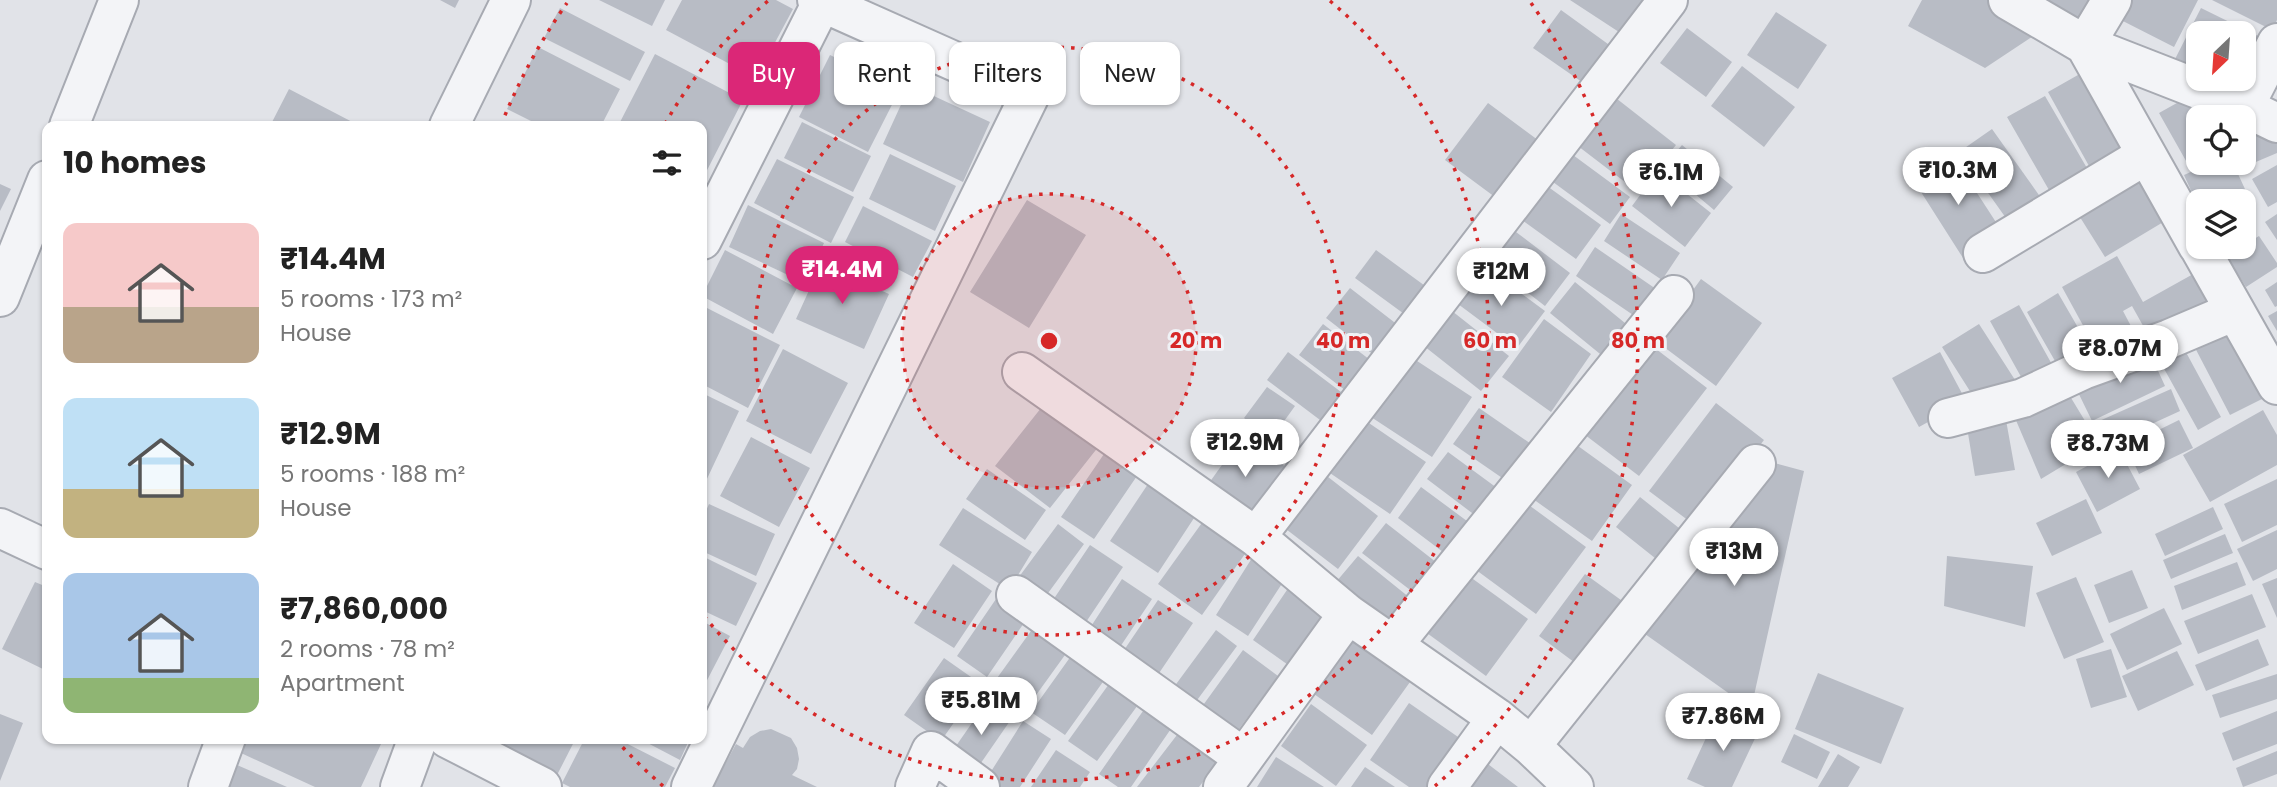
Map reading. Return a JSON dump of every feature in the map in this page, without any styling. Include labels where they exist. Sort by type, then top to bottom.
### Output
[{"type":"street","points":[[71,121],[120,0]]},
{"type":"street","points":[[451,121],[511,0]]},
{"type":"street","points":[[1256,537],[1668,0]]},
{"type":"street","points":[[2008,0],[2085,45],[2261,115],[2277,43]]},
{"type":"street","points":[[2085,45],[2112,0]]},
{"type":"street","points":[[691,787],[1030,95],[820,1],[707,230]]},
{"type":"street","points":[[2085,45],[2186,225]]},
{"type":"street","points":[[1983,253],[2146,155]]},
{"type":"street","points":[[0,298],[42,193]]},
{"type":"street","points":[[2205,259],[2277,386]]},
{"type":"street","points":[[1393,645],[1674,295]]},
{"type":"street","points":[[1948,418],[2023,398],[2083,370],[2169,339],[2235,311]]},
{"type":"street","points":[[1022,372],[1256,537],[1348,614],[1497,718],[1574,787]]},
{"type":"street","points":[[1531,746],[1756,464]]},
{"type":"street","points":[[0,528],[42,548]]},
{"type":"street","points":[[1016,596],[1233,773],[1348,614]]},
{"type":"street","points":[[1447,787],[1497,718]]},
{"type":"street","points":[[208,787],[224,744]]},
{"type":"street","points":[[400,787],[438,744]]},
{"type":"street","points":[[452,744],[542,787]]},
{"type":"street","points":[[915,787],[931,751],[980,787]]},
{"type":"building","points":[[440,0],[459,0],[455,8]]},
{"type":"building","points":[[599,0],[665,0],[652,26]]},
{"type":"building","points":[[682,0],[776,0],[793,9],[775,42],[728,42],[728,63],[666,30]]},
{"type":"building","points":[[1570,0],[1645,0],[1622,34]]},
{"type":"building","points":[[1922,0],[1987,0],[2044,29],[1985,68],[1908,26]]},
{"type":"building","points":[[2039,0],[2103,0],[2089,27]]},
{"type":"building","points":[[2126,0],[2198,0],[2174,47],[2117,18]]},
{"type":"building","points":[[2212,0],[2277,0],[2277,20],[2272,30]]},
{"type":"building","points":[[560,8],[645,52],[630,81],[544,38]]},
{"type":"building","points":[[2201,8],[2227,21],[2194,21]]},
{"type":"building","points":[[1561,10],[1619,52],[1592,89],[1533,48]]},
{"type":"building","points":[[1776,12],[1827,45],[1798,89],[1747,55]]},
{"type":"building","points":[[1687,28],[1732,62],[1706,97],[1660,63]]},
{"type":"building","points":[[2256,35],[2264,39],[2256,56]]},
{"type":"building","points":[[2186,37],[2186,69],[2173,63]]},
{"type":"building","points":[[538,47],[620,89],[604,121],[531,121],[507,109]]},
{"type":"building","points":[[655,54],[728,92],[728,105],[740,105],[707,170],[707,121],[621,121]]},
{"type":"building","points":[[830,55],[834,57],[834,105],[892,105],[868,152],[799,117],[805,105],[820,105],[820,75]]},
{"type":"building","points":[[1742,66],[1795,107],[1764,147],[1711,106]]},
{"type":"building","points":[[2092,67],[2139,149],[2094,175],[2048,92]]},
{"type":"building","points":[[289,89],[350,121],[273,121]]},
{"type":"building","points":[[2193,94],[2199,105],[2186,105],[2186,161],[2159,113]]},
{"type":"building","points":[[1612,95],[1676,145],[1638,192],[1574,143]]},
{"type":"building","points":[[2045,96],[2091,175],[2053,197],[2007,117]]},
{"type":"building","points":[[935,97],[990,122],[963,182],[883,144],[901,105],[935,105]]},
{"type":"building","points":[[1488,103],[1546,146],[1503,203],[1445,160]]},
{"type":"building","points":[[2256,120],[2277,132],[2277,153],[2256,162]]},
{"type":"building","points":[[802,122],[871,156],[853,192],[784,158]]},
{"type":"building","points":[[1992,129],[2046,205],[2013,228],[1959,152]]},
{"type":"building","points":[[1682,145],[1733,187],[1714,210],[1663,167]]},
{"type":"building","points":[[890,154],[956,186],[935,231],[869,199]]},
{"type":"building","points":[[1573,155],[1630,197],[1610,224],[1553,182]]},
{"type":"building","points":[[1953,156],[2003,233],[1963,258],[1914,181]]},
{"type":"building","points":[[777,159],[854,197],[831,243],[754,203]]},
{"type":"building","points":[[2143,163],[2175,215],[2105,257],[2073,206]]},
{"type":"building","points":[[2277,165],[2277,202],[2268,207],[2252,179]]},
{"type":"building","points":[[1658,171],[1711,213],[1685,247],[1632,206]]},
{"type":"building","points":[[2184,175],[2239,175],[2245,189],[2190,189]]},
{"type":"building","points":[[0,184],[11,189],[0,211]]},
{"type":"building","points":[[1547,186],[1601,225],[1576,259],[1522,220]]},
{"type":"building","points":[[1027,200],[1086,235],[1029,328],[970,292]]},
{"type":"building","points":[[748,205],[824,243],[805,283],[729,247]]},
{"type":"building","points":[[863,206],[932,241],[913,277],[845,242]]},
{"type":"building","points":[[1621,214],[1680,253],[1662,280],[1604,241]]},
{"type":"building","points":[[2277,214],[2277,240],[2265,222]]},
{"type":"building","points":[[1516,232],[1570,273],[1545,306],[1491,264]]},
{"type":"building","points":[[2259,236],[2277,267],[2246,287],[2228,259],[2256,259],[2256,238]]},
{"type":"building","points":[[1595,247],[1656,289],[1636,317],[1576,276]]},
{"type":"building","points":[[725,250],[797,288],[773,334],[707,299],[707,286]]},
{"type":"building","points":[[1376,250],[1432,291],[1411,319],[1355,278]]},
{"type":"building","points":[[2117,256],[2143,302],[2195,273],[2214,306],[2151,340],[2132,306],[2123,311],[2133,330],[2097,351],[2062,287]]},
{"type":"building","points":[[821,264],[889,294],[864,349],[796,319]]},
{"type":"building","points":[[1485,267],[1545,311],[1517,348],[1458,304]]},
{"type":"building","points":[[1701,279],[1762,323],[1716,386],[1656,341]]},
{"type":"building","points":[[1575,282],[1631,328],[1605,358],[1550,313]]},
{"type":"building","points":[[2277,282],[2277,306],[2275,307],[2265,290]]},
{"type":"building","points":[[1350,288],[1403,329],[1379,359],[1326,318]]},
{"type":"building","points":[[2058,293],[2091,350],[2059,368],[2027,312]]},
{"type":"building","points":[[2019,305],[2054,368],[2025,384],[1990,321]]},
{"type":"building","points":[[707,308],[780,345],[748,408],[707,387]]},
{"type":"building","points":[[1452,311],[1509,356],[1481,391],[1424,346]]},
{"type":"building","points":[[2277,311],[2277,331],[2268,316]]},
{"type":"building","points":[[1544,319],[1591,354],[1551,412],[1502,377]]},
{"type":"building","points":[[2237,319],[2274,393],[2230,415],[2192,342]]},
{"type":"building","points":[[1323,324],[1378,366],[1354,397],[1299,355]]},
{"type":"building","points":[[1979,324],[2017,383],[1980,407],[1942,347]]},
{"type":"building","points":[[1643,339],[1707,388],[1639,476],[1576,428]]},
{"type":"building","points":[[2181,343],[2221,417],[2198,430],[2157,356]]},
{"type":"building","points":[[783,349],[848,383],[811,454],[746,421]]},
{"type":"building","points":[[2148,349],[2165,386],[2092,421],[2074,384]]},
{"type":"building","points":[[1288,352],[1349,398],[1328,426],[1267,380]]},
{"type":"building","points":[[1940,352],[1966,401],[1919,427],[1892,378]]},
{"type":"building","points":[[1411,357],[1472,397],[1432,457],[1371,417]]},
{"type":"building","points":[[2062,383],[2099,444],[2041,479],[2012,411]]},
{"type":"building","points":[[1267,387],[1295,406],[1272,438],[1244,418]]},
{"type":"building","points":[[2171,389],[2180,411],[2108,444],[2097,422]]},
{"type":"building","points":[[707,395],[739,411],[707,479]]},
{"type":"building","points":[[1045,403],[1099,446],[1050,508],[995,466]]},
{"type":"building","points":[[1716,403],[1764,440],[1697,527],[1649,491]]},
{"type":"building","points":[[1479,408],[1534,446],[1508,482],[1453,444]]},
{"type":"building","points":[[2004,409],[2015,470],[1975,476],[1965,415]]},
{"type":"building","points":[[2263,410],[2277,435],[2277,465],[2210,502],[2183,455]]},
{"type":"building","points":[[1363,419],[1426,462],[1390,514],[1327,471]]},
{"type":"building","points":[[2179,420],[2193,448],[2139,474],[2126,446]]},
{"type":"building","points":[[751,437],[810,468],[779,527],[720,496]]},
{"type":"building","points":[[1242,437],[1286,467],[1248,521],[1204,490]]},
{"type":"building","points":[[1567,438],[1632,485],[1592,541],[1526,494]]},
{"type":"building","points":[[2119,449],[2140,489],[2097,512],[2076,472]]},
{"type":"building","points":[[1106,451],[1139,473],[1094,539],[1061,517]]},
{"type":"building","points":[[1448,452],[1497,488],[1476,516],[1427,479]]},
{"type":"building","points":[[1767,461],[1804,471],[1751,709],[1645,634]]},
{"type":"building","points":[[987,469],[1046,510],[1025,540],[966,499]]},
{"type":"building","points":[[1323,473],[1378,516],[1338,569],[1282,526]]},
{"type":"building","points":[[2277,479],[2277,525],[2242,542],[2224,504]]},
{"type":"building","points":[[1148,484],[1196,515],[1158,573],[1110,541]]},
{"type":"building","points":[[1421,487],[1471,524],[1447,555],[1398,518]]},
{"type":"building","points":[[1518,497],[1586,547],[1536,614],[1468,564]]},
{"type":"building","points":[[1640,497],[1689,536],[1665,566],[1616,527]]},
{"type":"building","points":[[2086,499],[2102,533],[2052,556],[2036,523]]},
{"type":"building","points":[[709,504],[775,534],[756,576],[707,553]]},
{"type":"building","points":[[2213,507],[2223,529],[2165,556],[2155,534]]},
{"type":"building","points":[[963,508],[1032,552],[1009,590],[939,545]]},
{"type":"building","points":[[1204,520],[1247,551],[1202,615],[1158,584]]},
{"type":"building","points":[[1386,523],[1441,566],[1418,596],[1362,553]]},
{"type":"building","points":[[1058,524],[1084,544],[1043,600],[1016,581]]},
{"type":"building","points":[[2277,530],[2277,569],[2253,581],[2237,549]]},
{"type":"building","points":[[2225,534],[2233,553],[2171,579],[2163,560]]},
{"type":"building","points":[[1090,545],[1123,567],[1082,628],[1049,606]]},
{"type":"building","points":[[1358,556],[1415,602],[1393,629],[1336,582]]},
{"type":"building","points":[[1947,556],[2033,566],[2025,627],[1944,606]]},
{"type":"building","points":[[707,558],[757,583],[736,626],[707,612]]},
{"type":"building","points":[[1252,558],[1285,579],[1248,636],[1216,615]]},
{"type":"building","points":[[2237,562],[2246,585],[2182,610],[2174,586]]},
{"type":"building","points":[[953,564],[992,591],[954,648],[914,623]]},
{"type":"building","points":[[2132,570],[2148,608],[2109,623],[2094,585]]},
{"type":"building","points":[[1462,571],[1528,619],[1486,676],[1420,628]]},
{"type":"building","points":[[1585,574],[1632,608],[1586,671],[1539,636]]},
{"type":"building","points":[[2076,577],[2104,642],[2064,659],[2036,593]]},
{"type":"building","points":[[2277,578],[2277,618],[2262,584]]},
{"type":"building","points":[[1122,579],[1152,599],[1114,656],[1084,637]]},
{"type":"building","points":[[35,582],[42,585],[42,669],[2,649]]},
{"type":"building","points":[[1289,587],[1327,612],[1291,667],[1253,640]]},
{"type":"building","points":[[2252,594],[2266,627],[2198,654],[2184,621]]},
{"type":"building","points":[[996,599],[1026,620],[987,677],[957,656]]},
{"type":"building","points":[[1158,600],[1193,623],[1153,682],[1118,659]]},
{"type":"building","points":[[2164,608],[2182,644],[2127,670],[2110,634]]},
{"type":"building","points":[[707,624],[730,636],[707,680]]},
{"type":"building","points":[[1036,624],[1070,648],[1021,716],[987,692]]},
{"type":"building","points":[[1216,630],[1237,646],[1192,707],[1171,691]]},
{"type":"building","points":[[2258,639],[2269,665],[2206,691],[2195,665]]},
{"type":"building","points":[[1352,641],[1410,682],[1372,735],[1314,694]]},
{"type":"building","points":[[2111,649],[2127,697],[2091,708],[2076,659]]},
{"type":"building","points":[[1243,650],[1278,676],[1236,733],[1201,708]]},
{"type":"building","points":[[2177,651],[2194,685],[2138,711],[2122,676]]},
{"type":"building","points":[[1071,656],[1105,679],[1065,735],[1031,712]]},
{"type":"building","points":[[944,658],[981,684],[941,741],[904,715]]},
{"type":"building","points":[[1818,673],[1904,708],[1881,764],[1795,729]]},
{"type":"building","points":[[2277,674],[2277,699],[2220,718],[2212,695]]},
{"type":"building","points":[[1114,677],[1143,698],[1097,761],[1068,741]]},
{"type":"building","points":[[988,700],[1012,718],[974,773],[949,756]]},
{"type":"building","points":[[1150,701],[1177,720],[1131,787],[1118,787],[1099,774]]},
{"type":"building","points":[[1409,703],[1461,739],[1427,787],[1409,787],[1370,760]]},
{"type":"building","points":[[1311,704],[1367,745],[1336,786],[1281,746]]},
{"type":"building","points":[[2277,711],[2277,744],[2233,761],[2222,733]]},
{"type":"building","points":[[1718,712],[1759,730],[1732,787],[1705,787],[1687,779]]},
{"type":"building","points":[[0,714],[23,723],[0,781]]},
{"type":"building","points":[[1023,721],[1051,739],[1020,787],[995,787],[985,781]]},
{"type":"building","points":[[771,729],[791,738],[797,748],[799,759],[797,769],[792,775],[817,787],[713,787],[736,744],[743,748],[750,737]]},
{"type":"building","points":[[1180,731],[1219,761],[1199,787],[1137,787]]},
{"type":"building","points":[[1794,734],[1830,752],[1817,779],[1781,762]]},
{"type":"building","points":[[245,744],[381,744],[361,787],[315,787],[241,753]]},
{"type":"building","points":[[490,744],[573,744],[556,777]]},
{"type":"building","points":[[582,744],[628,744],[675,768],[665,787],[570,787],[562,783]]},
{"type":"building","points":[[649,744],[687,744],[680,760]]},
{"type":"building","points":[[1056,750],[1090,772],[1080,787],[1031,787]]},
{"type":"building","points":[[2277,751],[2277,774],[2243,787],[2236,768]]},
{"type":"building","points":[[1838,754],[1860,767],[1848,787],[1818,787]]},
{"type":"building","points":[[1276,757],[1324,787],[1257,787]]},
{"type":"building","points":[[1484,761],[1518,787],[1464,787]]},
{"type":"building","points":[[237,765],[287,787],[227,787]]},
{"type":"building","points":[[1365,767],[1395,787],[1351,787]]}]
